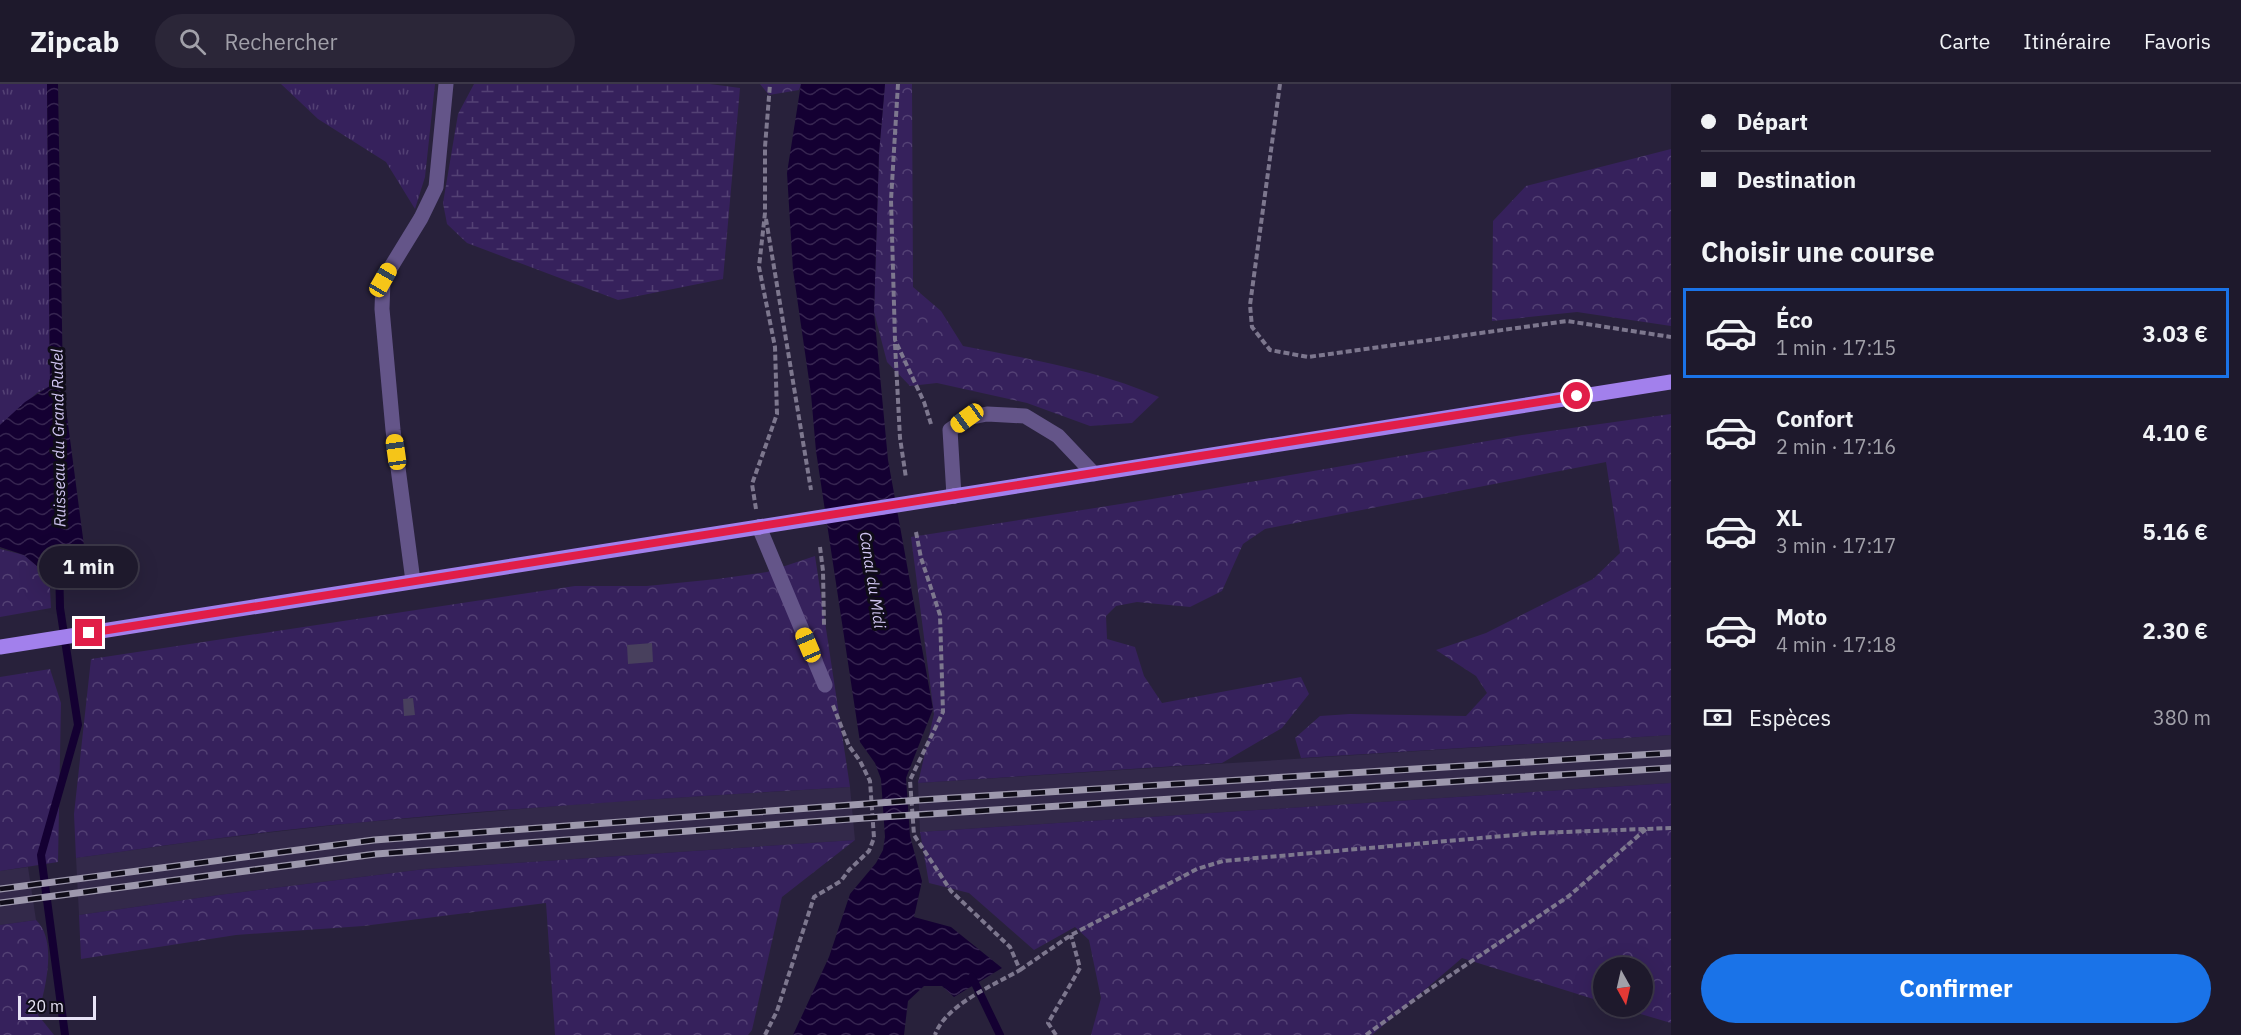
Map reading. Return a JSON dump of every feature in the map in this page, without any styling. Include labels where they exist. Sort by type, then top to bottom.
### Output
[{"type":"main road","points":[[0,647],[1671,382]]},
{"type":"street","points":[[413,580],[393,430],[382,309],[383,280],[422,218],[435,187],[446,84]]},
{"type":"street","points":[[954,496],[950,430],[967,418],[987,414],[1025,416],[1058,436],[1094,474]]},
{"type":"street","points":[[759,527],[825,685]]},
{"type":"path","points":[[759,527],[752,484],[777,414],[775,347],[759,267],[765,213],[765,147],[770,84]]},
{"type":"path","points":[[898,84],[891,200],[900,438],[906,478]]},
{"type":"path","points":[[1280,84],[1250,305],[1252,327],[1270,350],[1308,357],[1567,321],[1671,337]]},
{"type":"path","points":[[765,213],[811,490]]},
{"type":"path","points":[[895,340],[924,402],[934,434]]},
{"type":"path","points":[[916,532],[921,558],[940,615],[943,712],[910,780],[914,835],[951,891],[1010,947],[1020,970]]},
{"type":"path","points":[[820,547],[823,571],[824,628]]},
{"type":"path","points":[[765,1035],[777,1011],[814,897],[841,881],[868,851],[874,838],[870,781],[849,746],[825,685]]},
{"type":"path","points":[[1366,1035],[1421,995],[1569,896],[1647,828]]},
{"type":"path","points":[[935,1035],[937,1029],[954,1009],[1020,970],[1071,935],[1197,869],[1223,861],[1538,833],[1671,828]]},
{"type":"path","points":[[1056,1035],[1048,1023],[1080,968],[1071,935]]},
{"type":"path","points":[[937,1029],[941,1035]]},
{"type":"shaded area","points":[[1671,735],[1671,783],[920,832],[918,783]]},
{"type":"shaded area","points":[[850,787],[855,840],[425,869],[79,915],[76,858],[353,823],[593,803]]},
{"type":"shaded area","points":[[28,867],[36,920],[0,925],[0,871]]},
{"type":"green space","points":[[0,84],[47,84],[50,386],[37,393],[0,425]]},
{"type":"green space","points":[[281,84],[435,84],[425,177],[415,209],[386,162],[318,119]]},
{"type":"green space","points":[[474,84],[710,84],[740,88],[723,279],[618,300],[467,243],[447,224],[443,203],[458,114]]},
{"type":"green space","points":[[760,84],[801,84],[799,90],[769,95]]},
{"type":"green space","points":[[885,84],[912,84],[913,287],[941,311],[963,346],[1087,372],[1159,397],[1132,423],[1090,426],[1027,403],[937,383],[910,386],[887,362],[874,312],[879,153]]},
{"type":"green space","points":[[1671,149],[1671,326],[1577,312],[1492,321],[1493,221],[1526,186]]},
{"type":"green space","points":[[1671,414],[1671,735],[1301,758],[1295,738],[1320,716],[1350,714],[1466,716],[1487,693],[1476,676],[1436,650],[1486,633],[1593,579],[1620,553],[1606,462],[1265,529],[1243,544],[1222,591],[1190,607],[1137,602],[1116,606],[1106,616],[1107,639],[1135,647],[1144,676],[1162,703],[1301,677],[1309,694],[1282,728],[1222,763],[918,783],[934,714],[911,537],[1152,499],[1522,435]]},
{"type":"green space","points":[[0,549],[24,555],[37,566],[49,569],[51,608],[0,617]]},
{"type":"green space","points":[[815,556],[850,787],[417,817],[250,834],[76,858],[74,814],[91,659],[575,586],[647,586],[767,572]]},
{"type":"green space","points":[[50,669],[61,703],[58,862],[0,871],[0,677]]},
{"type":"green space","points":[[1671,783],[1671,1023],[1651,1017],[1653,1017],[1653,957],[1593,957],[1593,999],[1462,958],[1372,1035],[1091,1035],[1101,998],[1089,940],[1075,927],[1034,950],[969,893],[929,883],[920,832]]},
{"type":"green space","points":[[855,840],[782,897],[752,1030],[748,1035],[555,1035],[546,903],[363,926],[236,935],[81,959],[79,915],[425,869]]},
{"type":"green space","points":[[36,920],[43,929],[48,952],[44,992],[38,1015],[54,1035],[0,1035],[0,925]]},
{"type":"water","points":[[47,84],[58,84],[63,386],[88,576],[37,566],[24,555],[0,547],[0,425],[25,402],[50,386]]},
{"type":"water","name":"Canal du Midi","points":[[801,84],[885,84],[879,153],[874,312],[888,460],[933,709],[906,778],[910,836],[922,881],[914,917],[951,927],[1002,968],[954,997],[942,986],[924,986],[908,1001],[904,1035],[793,1035],[829,957],[850,894],[876,863],[883,850],[885,837],[881,779],[875,763],[860,742],[816,451],[811,394],[793,270],[787,173]]},
{"type":"building","points":[[652,643],[653,662],[628,664],[627,645]]},
{"type":"building","points":[[413,698],[415,715],[404,716],[403,699]]},
{"type":"waterway","name":"Ruisseau du Grand Rudel","points":[[59,562],[60,608],[78,725],[41,855],[65,1035]]},
{"type":"waterway","points":[[972,977],[1000,1035]]},
{"type":"railway","points":[[0,889],[374,840],[920,800],[1671,753]]},
{"type":"railway","points":[[0,903],[376,854],[865,818],[1671,768]]},
{"type":"route","points":[[89,633],[1577,396]]}]
